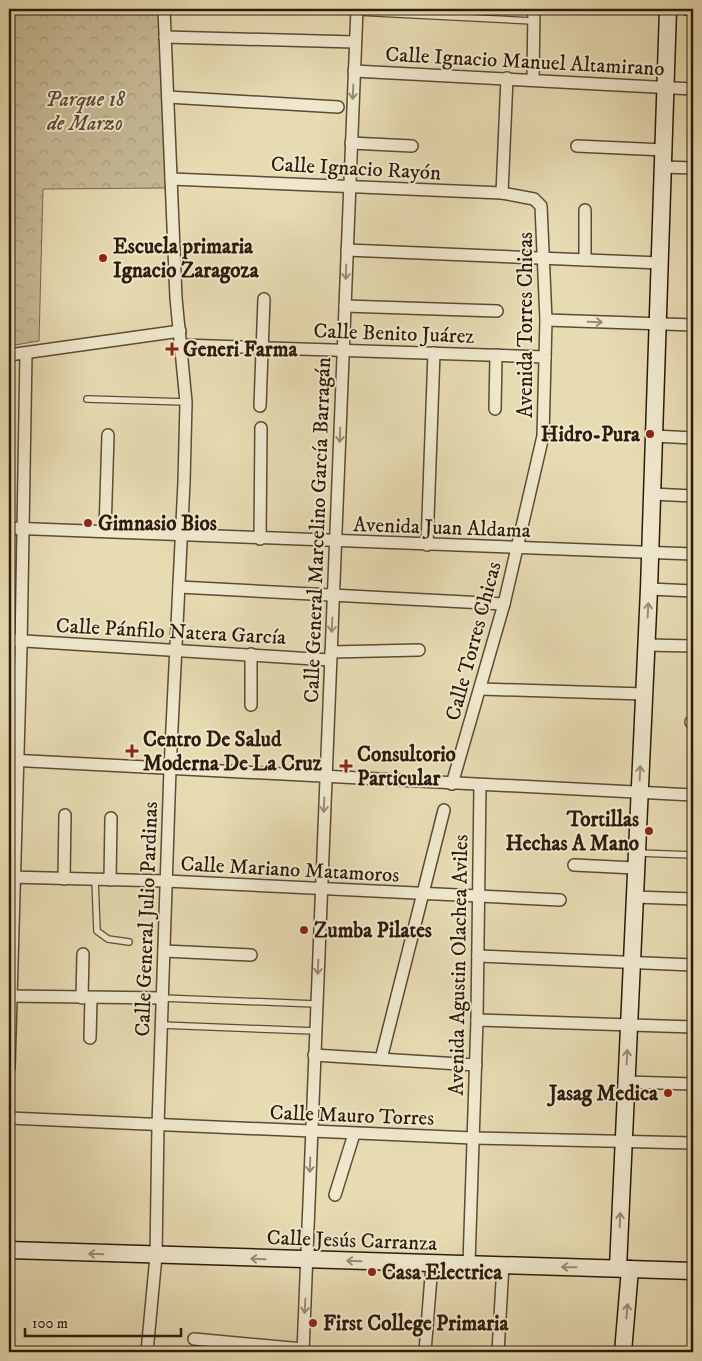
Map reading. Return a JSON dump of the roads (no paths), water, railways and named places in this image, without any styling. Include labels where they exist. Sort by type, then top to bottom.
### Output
[{"type":"street","name":"Calle General Julio Pardinas","points":[[147,1352],[156,1256],[166,881],[175,650],[182,534],[186,402],[176,298],[164,9]]},
{"type":"street","points":[[533,79],[534,9]]},
{"type":"street","points":[[623,1352],[623,1142],[649,589],[668,9]]},
{"type":"street","points":[[686,9],[693,9]]},
{"type":"street","name":"Calle General Marcelino García Barragán","points":[[303,1351],[345,306],[348,186],[357,10]]},
{"type":"street","name":"Calle Ignacio Manuel Altamirano","points":[[165,38],[356,42]]},
{"type":"street","name":"Calle Ignacio Manuel Altamirano","points":[[354,71],[533,79],[693,89]]},
{"type":"street","points":[[502,193],[507,78]]},
{"type":"street","points":[[168,97],[338,107]]},
{"type":"street","points":[[351,143],[412,146]]},
{"type":"street","points":[[577,146],[664,150]]},
{"type":"street","points":[[663,166],[693,168]]},
{"type":"street","name":"Calle Ignacio Rayón","points":[[171,179],[502,193],[526,196],[539,202]]},
{"type":"street","name":"Avenida Torres Chicas","points":[[539,202],[543,212],[546,320],[544,420],[540,449]]},
{"type":"street","points":[[585,210],[585,260]]},
{"type":"street","points":[[347,250],[660,263]]},
{"type":"street","points":[[260,406],[264,299]]},
{"type":"street","points":[[345,306],[497,312]]},
{"type":"street","points":[[546,320],[693,325]]},
{"type":"street","points":[[9,355],[180,331]]},
{"type":"street","name":"Calle Benito Juárez","points":[[182,345],[545,357]]},
{"type":"street","points":[[9,1068],[14,684],[22,641],[22,529],[26,353]]},
{"type":"street","points":[[427,545],[434,353]]},
{"type":"street","points":[[495,409],[496,355]]},
{"type":"street","points":[[260,539],[261,428]]},
{"type":"street","points":[[105,532],[108,435]]},
{"type":"street","points":[[654,436],[693,438]]},
{"type":"street","name":"Calle Torres Chicas","points":[[452,784],[504,604],[540,449]]},
{"type":"street","points":[[652,494],[693,496]]},
{"type":"street","name":"Avenida Juan Aldama","points":[[9,528],[518,549],[693,554]]},
{"type":"street","points":[[179,588],[504,604]]},
{"type":"street","points":[[649,589],[693,591]]},
{"type":"street","name":"Calle Pánfilo Natera García","points":[[9,640],[251,654],[330,656],[419,650]]},
{"type":"street","points":[[646,644],[693,646]]},
{"type":"street","points":[[251,654],[252,705]]},
{"type":"street","points":[[481,689],[644,694]]},
{"type":"street","points":[[13,760],[693,795]]},
{"type":"street","name":"Avenida Agustin Olachea Aviles","points":[[469,1264],[476,1065],[480,785]]},
{"type":"street","points":[[381,1060],[444,810]]},
{"type":"street","points":[[64,879],[65,815]]},
{"type":"street","points":[[110,880],[111,818]]},
{"type":"street","points":[[574,865],[636,860]]},
{"type":"street","name":"Calle Mariano Matamoros","points":[[12,878],[166,881],[423,895],[560,900]]},
{"type":"street","points":[[634,898],[693,899]]},
{"type":"street","points":[[164,951],[251,955]]},
{"type":"street","points":[[83,954],[90,1038]]},
{"type":"street","points":[[478,956],[693,965]]},
{"type":"street","points":[[10,996],[162,998]]},
{"type":"street","points":[[477,1020],[693,1027]]},
{"type":"street","points":[[314,1055],[476,1065]]},
{"type":"street","points":[[626,1082],[693,1084]]},
{"type":"street","name":"Calle Mauro Torres","points":[[9,1118],[354,1134],[693,1144]]},
{"type":"street","points":[[335,1195],[354,1134]]},
{"type":"street","name":"Calle Jesús Carranza","points":[[9,1250],[693,1271]]},
{"type":"street","points":[[425,1352],[432,1264]]},
{"type":"street","points":[[498,1352],[503,1266]]},
{"type":"street","points":[[194,1339],[303,1351]]},
{"type":"lane","points":[[357,10],[533,21]]},
{"type":"lane","points":[[87,399],[186,402]]},
{"type":"lane","points":[[636,860],[693,855]]},
{"type":"lane","points":[[94,880],[97,931],[108,939],[130,942]]},
{"type":"lane","points":[[162,998],[316,1004]]},
{"type":"lane","points":[[162,1025],[315,1030]]},
{"type":"place","name":"Escuela primaria Ignacio Zaragoza","points":[[103,258]]},
{"type":"place","name":"Generi Farma","points":[[172,349]]},
{"type":"place","name":"Hidro-Pura","points":[[650,434]]},
{"type":"place","name":"Gimnasio Bios","points":[[88,523]]},
{"type":"place","name":"Centro De Salud Moderna De La Cruz","points":[[132,751]]},
{"type":"place","name":"Consultorio Particular","points":[[346,766]]},
{"type":"place","name":"Tortillas Hechas A Mano","points":[[649,831]]},
{"type":"place","name":"Zumba Pilates","points":[[304,930]]},
{"type":"place","name":"Jasag Medica","points":[[668,1093]]},
{"type":"place","name":"Casa Electrica","points":[[372,1272]]},
{"type":"place","name":"First College Primaria","points":[[313,1323]]},
{"type":"park label","name":"Parque 18 de Marzo","points":[[85,111]]}]
